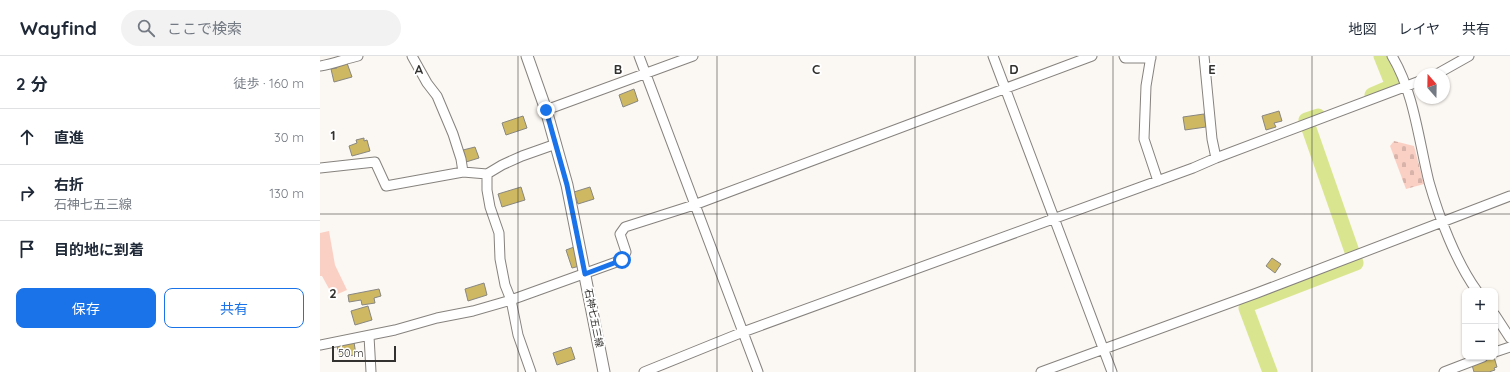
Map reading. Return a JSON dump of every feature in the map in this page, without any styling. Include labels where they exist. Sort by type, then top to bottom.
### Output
[{"type":"main road","name":"石神七五三線","points":[[527,56],[546,110],[567,185],[604,372]]},
{"type":"street","points":[[320,66],[329,65],[358,56]]},
{"type":"street","points":[[412,56],[427,83],[437,96],[453,134],[461,159],[463,172]]},
{"type":"street","points":[[639,56],[758,372]]},
{"type":"street","points":[[546,110],[692,56]]},
{"type":"street","points":[[993,56],[1112,372]]},
{"type":"street","points":[[320,345],[395,330],[437,318],[467,312],[510,300],[585,274],[622,260],[626,252],[620,234],[625,227],[694,205],[1092,56]]},
{"type":"street","points":[[1124,56],[1125,58],[1151,57],[1146,86],[1144,139],[1158,181]]},
{"type":"street","points":[[1204,56],[1212,139],[1216,158]]},
{"type":"street","points":[[1392,56],[1401,72],[1406,86],[1421,141],[1429,181],[1442,223],[1464,269],[1475,288]]},
{"type":"street","points":[[1448,68],[1469,56]]},
{"type":"street","points":[[644,372],[743,332],[1158,181],[1414,83]]},
{"type":"street","points":[[320,168],[375,162],[386,186],[463,172],[487,174],[522,156],[556,144]]},
{"type":"street","points":[[487,174],[487,190],[490,207],[499,233],[502,269],[518,335],[531,372]]},
{"type":"street","points":[[1041,372],[1104,350],[1510,196]]},
{"type":"street","points":[[1498,320],[1510,338]]},
{"type":"street","points":[[368,336],[371,372]]},
{"type":"street","points":[[1498,351],[1510,347]]},
{"type":"street","points":[[1444,372],[1475,360]]},
{"type":"green space","points":[[1394,141],[1414,146],[1424,184],[1406,189],[1390,146]]},
{"type":"green space","points":[[329,231],[335,265],[347,290],[333,296],[322,276],[320,276],[320,233]]},
{"type":"building","points":[[347,63],[352,77],[334,82],[331,69]]},
{"type":"building","points":[[634,89],[638,101],[623,107],[619,95]]},
{"type":"building","points":[[1279,111],[1282,121],[1274,123],[1276,127],[1266,130],[1262,116]]},
{"type":"building","points":[[1204,114],[1206,127],[1185,130],[1183,117]]},
{"type":"building","points":[[523,116],[527,128],[506,135],[502,123]]},
{"type":"building","points":[[364,138],[364,141],[367,140],[370,151],[352,156],[349,146],[357,143],[356,140]]},
{"type":"building","points":[[475,147],[479,158],[466,162],[463,150]]},
{"type":"building","points":[[521,187],[525,200],[502,207],[498,194]]},
{"type":"building","points":[[590,187],[594,199],[578,204],[574,192]]},
{"type":"building","points":[[574,247],[580,266],[572,268],[566,250]]},
{"type":"building","points":[[1272,258],[1281,264],[1275,273],[1266,266]]},
{"type":"building","points":[[484,283],[487,295],[468,301],[465,289]]},
{"type":"building","points":[[379,289],[381,296],[374,298],[375,303],[362,305],[361,300],[349,302],[348,295]]},
{"type":"building","points":[[368,306],[372,320],[355,325],[351,311]]},
{"type":"building","points":[[354,342],[356,355],[339,357],[337,345]]},
{"type":"building","points":[[571,347],[575,359],[557,365],[553,353]]},
{"type":"building","points":[[1486,360],[1495,360],[1497,367],[1494,368],[1495,370],[1489,372],[1474,372],[1472,365]]},
{"type":"waterway","points":[[1372,95],[1393,86],[1381,56]]},
{"type":"waterway","points":[[1270,372],[1246,308],[1247,305],[1356,263],[1306,120],[1318,116]]},
{"type":"route","points":[[546,110],[567,185],[585,274],[622,260]]}]
